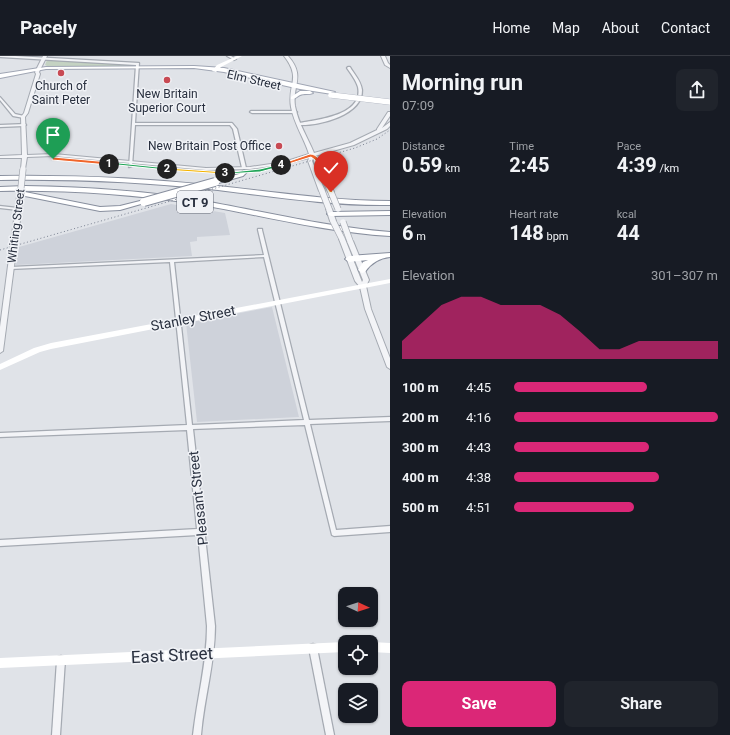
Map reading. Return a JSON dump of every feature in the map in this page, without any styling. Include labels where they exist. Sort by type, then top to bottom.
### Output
[{"type":"highway","points":[[0,192],[43,196],[100,209],[120,208],[239,176],[244,170]]},
{"type":"highway","name":"CT 9","points":[[0,178],[60,177],[137,180],[350,203],[390,203]]},
{"type":"highway","name":"CT 9","points":[[0,189],[71,189],[149,195],[202,203],[329,228],[390,234]]},
{"type":"highway","points":[[306,198],[355,200],[390,198]]},
{"type":"highway","points":[[331,214],[339,212],[390,213]]},
{"type":"highway","points":[[353,259],[387,256]]},
{"type":"highway","points":[[362,270],[368,262],[387,256]]},
{"type":"main road","points":[[0,76],[40,68],[158,67],[215,70],[240,56]]},
{"type":"main road","name":"Elm Street","points":[[215,70],[246,75],[294,88]]},
{"type":"main road","name":"Elm Street","points":[[215,70],[294,88]]},
{"type":"main road","points":[[235,75],[246,75]]},
{"type":"main road","points":[[294,88],[313,93]]},
{"type":"main road","points":[[294,88],[390,102]]},
{"type":"main road","points":[[293,98],[300,93],[390,98]]},
{"type":"main road","name":"Stanley Street","points":[[0,367],[50,346],[390,281]]},
{"type":"main road","name":"East Street","points":[[0,663],[338,647]]},
{"type":"main road","points":[[378,647],[390,648]]},
{"type":"street","points":[[0,56],[45,57],[138,64],[130,164]]},
{"type":"street","points":[[228,56],[235,58]]},
{"type":"street","points":[[286,56],[292,63],[295,70],[293,98],[295,112],[312,155],[318,161],[343,222],[350,241],[358,281],[363,286],[368,307],[390,367]]},
{"type":"street","points":[[383,56],[389,64]]},
{"type":"street","name":"Whiting Street","points":[[0,351],[25,157],[24,124],[27,114],[24,115],[45,57]]},
{"type":"street","points":[[300,124],[333,118],[346,112],[355,105],[360,90],[349,68]]},
{"type":"street","points":[[0,98],[14,115],[24,115]]},
{"type":"street","points":[[252,112],[295,112]]},
{"type":"street","points":[[378,131],[390,113]]},
{"type":"street","points":[[0,157],[25,157],[130,164],[208,173],[270,169],[284,163],[354,143],[390,123]]},
{"type":"street","points":[[0,126],[24,124]]},
{"type":"street","points":[[134,124],[231,124],[234,128],[244,170]]},
{"type":"street","points":[[312,155],[310,161],[331,214],[342,239],[353,259],[362,270],[366,280],[363,286]]},
{"type":"street","points":[[0,160],[25,157]]},
{"type":"street","points":[[0,207],[18,209]]},
{"type":"street","points":[[260,230],[334,533],[390,529]]},
{"type":"street","points":[[11,268],[266,256]]},
{"type":"street","name":"Pleasant Street","points":[[172,260],[211,626],[210,653],[199,710],[197,735]]},
{"type":"street","points":[[0,435],[390,419]]},
{"type":"street","points":[[0,543],[201,532]]},
{"type":"street","points":[[313,648],[330,735]]},
{"type":"street","points":[[56,735],[61,660]]},
{"type":"shaded area","points":[[171,204],[225,213],[230,235],[197,237],[197,241],[190,242],[192,256],[16,265],[19,247]]},
{"type":"shaded area","points":[[272,307],[299,417],[197,422],[186,323]]},
{"type":"green space","points":[[47,60],[133,64],[132,66],[47,66],[45,65]]},
{"type":"railway","points":[[0,250],[355,148],[377,139],[390,130]]},
{"type":"place","name":"Church of Saint Peter","points":[[61,73]]},
{"type":"place","name":"New Britain Superior Court","points":[[167,80]]},
{"type":"place","name":"New Britain Post Office","points":[[279,146]]},
{"type":"route","points":[[53,159],[223,173],[266,169],[312,155],[317,159],[331,192]]}]
